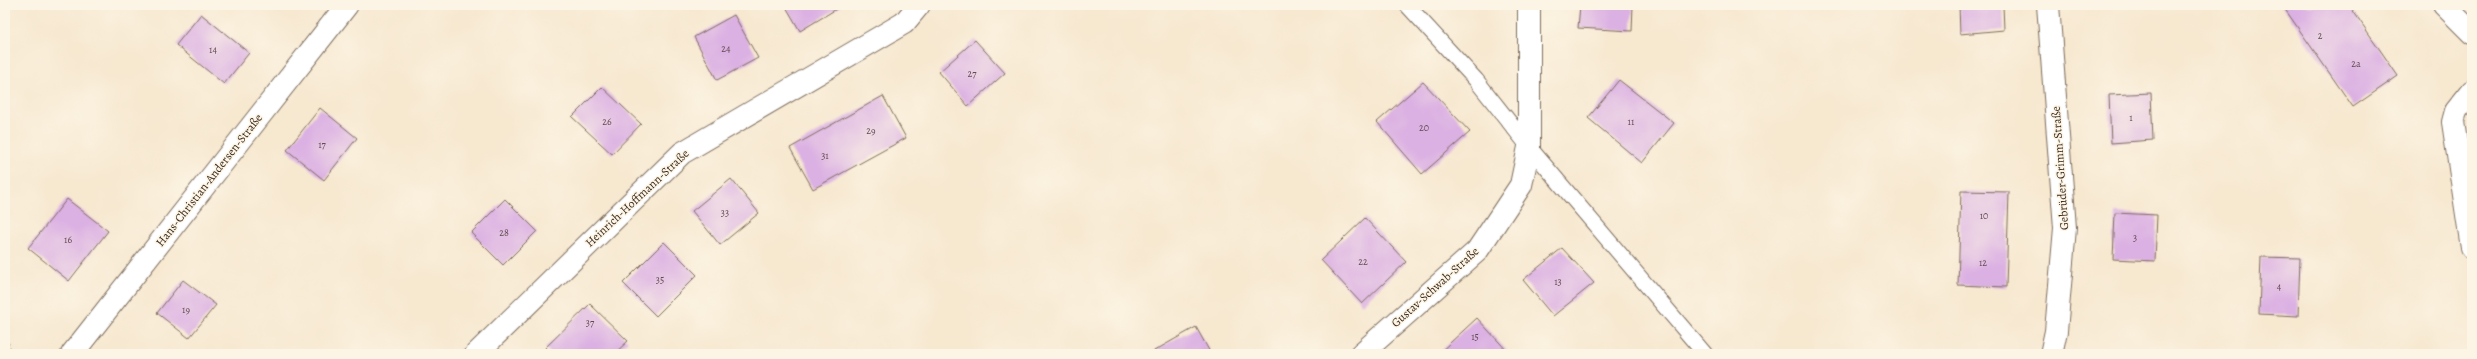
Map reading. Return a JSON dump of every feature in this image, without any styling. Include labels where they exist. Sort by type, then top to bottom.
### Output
[{"type":"street","name":"Hans-Christian-Andersen-Straße","points":[[72,354],[347,5]]},
{"type":"street","name":"Heinrich-Hoffmann-Straße","points":[[476,354],[682,153],[904,23],[919,5]]},
{"type":"street","name":"Gustav-Schwab-Straße","points":[[1361,354],[1477,251],[1521,185],[1529,147],[1530,5]]},
{"type":"street","name":"Gebrüder-Grimm-Straße","points":[[2048,5],[2065,228],[2056,331],[2051,354]]},
{"type":"street","points":[[2444,5],[2472,33]]},
{"type":"street","points":[[2472,92],[2456,111],[2453,122],[2472,248]]},
{"type":"lane","points":[[1407,5],[1476,80],[1529,147],[1705,354]]},
{"type":"path","points":[[5,336],[12,354]]},
{"type":"building","points":[[785,5],[843,5],[800,31]]},
{"type":"building","points":[[1580,5],[1633,5],[1632,31],[1578,28]]},
{"type":"building","points":[[1959,5],[2003,5],[2004,30],[1960,34]]},
{"type":"building","points":[[2282,5],[2349,5],[2398,76],[2353,107]]},
{"type":"building","points":[[201,14],[249,53],[224,84],[176,45]]},
{"type":"building","points":[[734,15],[758,58],[717,80],[694,37]]},
{"type":"building","points":[[975,40],[1005,73],[968,106],[939,72]]},
{"type":"building","points":[[1619,80],[1674,123],[1642,163],[1588,118]]},
{"type":"building","points":[[1423,82],[1470,132],[1422,174],[1377,122]]},
{"type":"building","points":[[602,87],[641,124],[612,154],[572,117]]},
{"type":"building","points":[[2151,93],[2153,140],[2111,143],[2109,95]]},
{"type":"building","points":[[883,96],[906,138],[813,189],[790,148]]},
{"type":"building","points":[[320,108],[357,138],[324,180],[287,150]]},
{"type":"building","points":[[731,179],[759,213],[720,245],[692,211]]},
{"type":"building","points":[[1961,191],[2009,192],[2006,287],[1958,285]]},
{"type":"building","points":[[67,199],[108,231],[69,281],[28,248]]},
{"type":"building","points":[[505,199],[537,231],[503,265],[471,233]]},
{"type":"building","points":[[2115,213],[2157,215],[2155,261],[2113,259]]},
{"type":"building","points":[[1365,218],[1406,262],[1362,304],[1321,260]]},
{"type":"building","points":[[664,242],[697,275],[656,316],[623,283]]},
{"type":"building","points":[[1562,248],[1594,283],[1553,316],[1523,280]]},
{"type":"building","points":[[2261,257],[2300,258],[2298,316],[2259,314]]},
{"type":"building","points":[[183,280],[216,305],[189,338],[157,313]]},
{"type":"building","points":[[590,304],[628,341],[614,354],[551,354],[545,348]]},
{"type":"building","points":[[1477,318],[1510,354],[1438,354]]},
{"type":"building","points":[[1196,327],[1211,354],[1156,354],[1154,351]]}]
